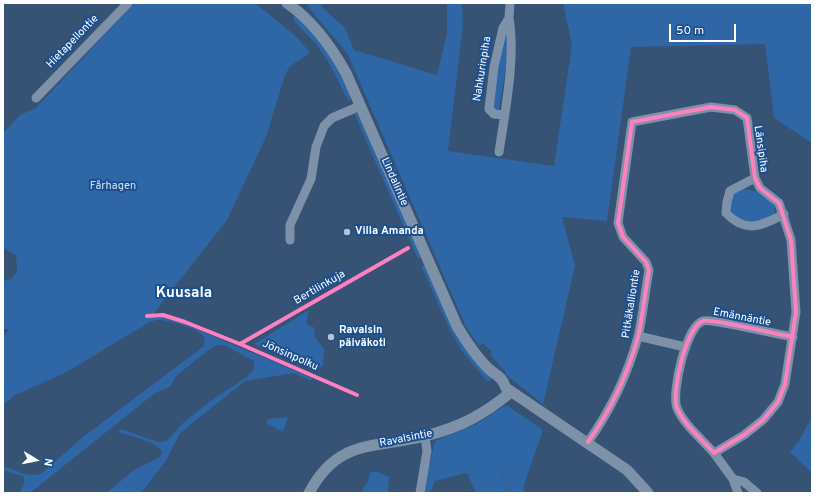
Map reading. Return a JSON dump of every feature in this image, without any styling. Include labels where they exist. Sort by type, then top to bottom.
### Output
[{"type":"street","name":"Hietapellontie","points":[[36,98],[128,3]]},
{"type":"street","name":"Lindalintie","points":[[287,3],[303,15],[332,48],[346,73],[457,326],[466,342],[489,370],[495,380],[627,470],[648,493]]},
{"type":"street","name":"Nahkurinpiha","points":[[499,152],[505,115],[512,36],[509,18],[510,3]]},
{"type":"street","name":"Nahkurinpiha","points":[[505,115],[494,114],[489,109],[495,60],[502,28],[509,18]]},
{"type":"street","points":[[290,240],[290,225],[311,179],[316,147],[324,126],[332,118],[360,106]]},
{"type":"street","name":"Länsipiha","points":[[632,122],[711,107],[735,110],[747,118],[755,178],[760,188],[779,204],[784,214],[791,240],[796,312],[793,337]]},
{"type":"street","name":"Pitkäkalliontie","points":[[588,442],[598,428],[624,376],[638,336],[649,270],[646,262],[623,237],[618,223],[632,122]]},
{"type":"street","name":"Länsipiha","points":[[755,178],[730,191],[726,202],[726,213],[738,223],[751,227],[763,225],[784,214]]},
{"type":"street","name":"Emännäntie","points":[[733,479],[714,453],[682,417],[676,406],[676,392],[685,347],[697,324],[704,320],[793,337]]},
{"type":"street","points":[[638,336],[685,347]]},
{"type":"street","points":[[714,453],[744,435],[764,420],[778,402],[785,384],[793,337]]},
{"type":"street","name":"Ravalsintie","points":[[309,493],[327,466],[353,450],[425,436],[453,428],[477,418],[491,409],[508,389]]},
{"type":"street","points":[[420,493],[427,451],[425,436]]},
{"type":"street","points":[[733,479],[738,493]]},
{"type":"street","points":[[733,479],[744,482],[757,493]]},
{"type":"green space","name":"Fårhagen","points":[[134,3],[255,3],[298,38],[310,53],[290,66],[285,75],[266,137],[227,220],[154,313],[156,317],[164,317],[182,323],[312,378],[311,381],[294,373],[245,381],[180,433],[165,462],[141,493],[106,493],[134,470],[160,457],[162,453],[161,449],[151,443],[118,432],[121,429],[158,442],[167,441],[183,423],[213,399],[247,377],[254,369],[254,361],[224,345],[218,345],[210,349],[176,376],[170,387],[155,393],[30,493],[19,493],[24,483],[24,477],[3,470],[3,466],[17,472],[33,475],[42,473],[83,437],[204,346],[205,338],[197,331],[175,323],[155,320],[65,373],[15,395],[3,405],[3,337],[9,329],[3,329],[3,281],[11,279],[17,272],[16,255],[3,248],[3,133],[20,115],[36,108]]},
{"type":"green space","points":[[306,3],[321,3],[322,7],[345,28],[354,50],[437,75],[447,34],[447,3],[462,3],[463,24],[448,151],[554,166],[572,45],[563,3],[812,3],[812,143],[774,118],[765,44],[631,47],[607,221],[562,217],[575,266],[543,404],[505,374],[506,373],[490,354],[492,352],[483,343],[479,346],[466,327],[348,55]]},
{"type":"green space","points":[[294,16],[310,28],[327,51],[351,95],[349,102],[328,61],[315,43],[293,20]]},
{"type":"green space","points":[[504,32],[509,33],[508,54],[499,110],[491,110]]},
{"type":"green space","points":[[354,113],[358,114],[421,257],[418,259]]},
{"type":"green space","points":[[742,189],[757,192],[768,198],[776,205],[774,215],[753,223],[744,222],[735,217],[731,208],[732,197],[734,192]]},
{"type":"green space","points":[[425,265],[492,379],[490,381],[486,380],[462,351],[451,332],[421,266]]},
{"type":"green space","points":[[309,310],[306,324],[315,328],[314,336],[324,349],[323,366],[315,370],[254,344]]},
{"type":"green space","points":[[504,406],[508,406],[543,430],[523,488],[526,493],[476,493],[467,473],[435,481],[430,493],[423,493],[435,441],[475,425]]},
{"type":"green space","points":[[812,416],[812,473],[790,452],[799,441]]},
{"type":"green space","points":[[288,417],[283,432],[266,423],[268,419]]},
{"type":"green space","points":[[376,471],[389,477],[388,493],[360,493],[368,481],[370,473]]},
{"type":"waterway","points":[[499,469],[512,493]]},
{"type":"cycle path","points":[[588,442],[611,405],[624,378],[634,351],[638,337],[649,270],[646,262],[623,237],[618,223],[632,122],[711,107],[735,110],[747,118],[755,178],[760,188],[779,203],[791,240],[796,312],[785,384],[778,402],[763,420],[744,435],[714,453],[684,420],[677,408],[676,389],[681,361],[691,335],[697,326],[703,321],[708,321],[731,324],[786,336],[793,337]]},
{"type":"cycle path","name":"Bertilinkuja","points":[[240,344],[408,248]]},
{"type":"cycle path","name":"Jönsinpolku","points":[[147,316],[163,315],[185,322],[240,344],[357,395]]},
{"type":"place","name":"Villa Amanda","points":[[347,232]]},
{"type":"place","name":"Ravalsin päiväkoti","points":[[331,337]]},
{"type":"district","name":"Kuusala","points":[[184,294]]}]
